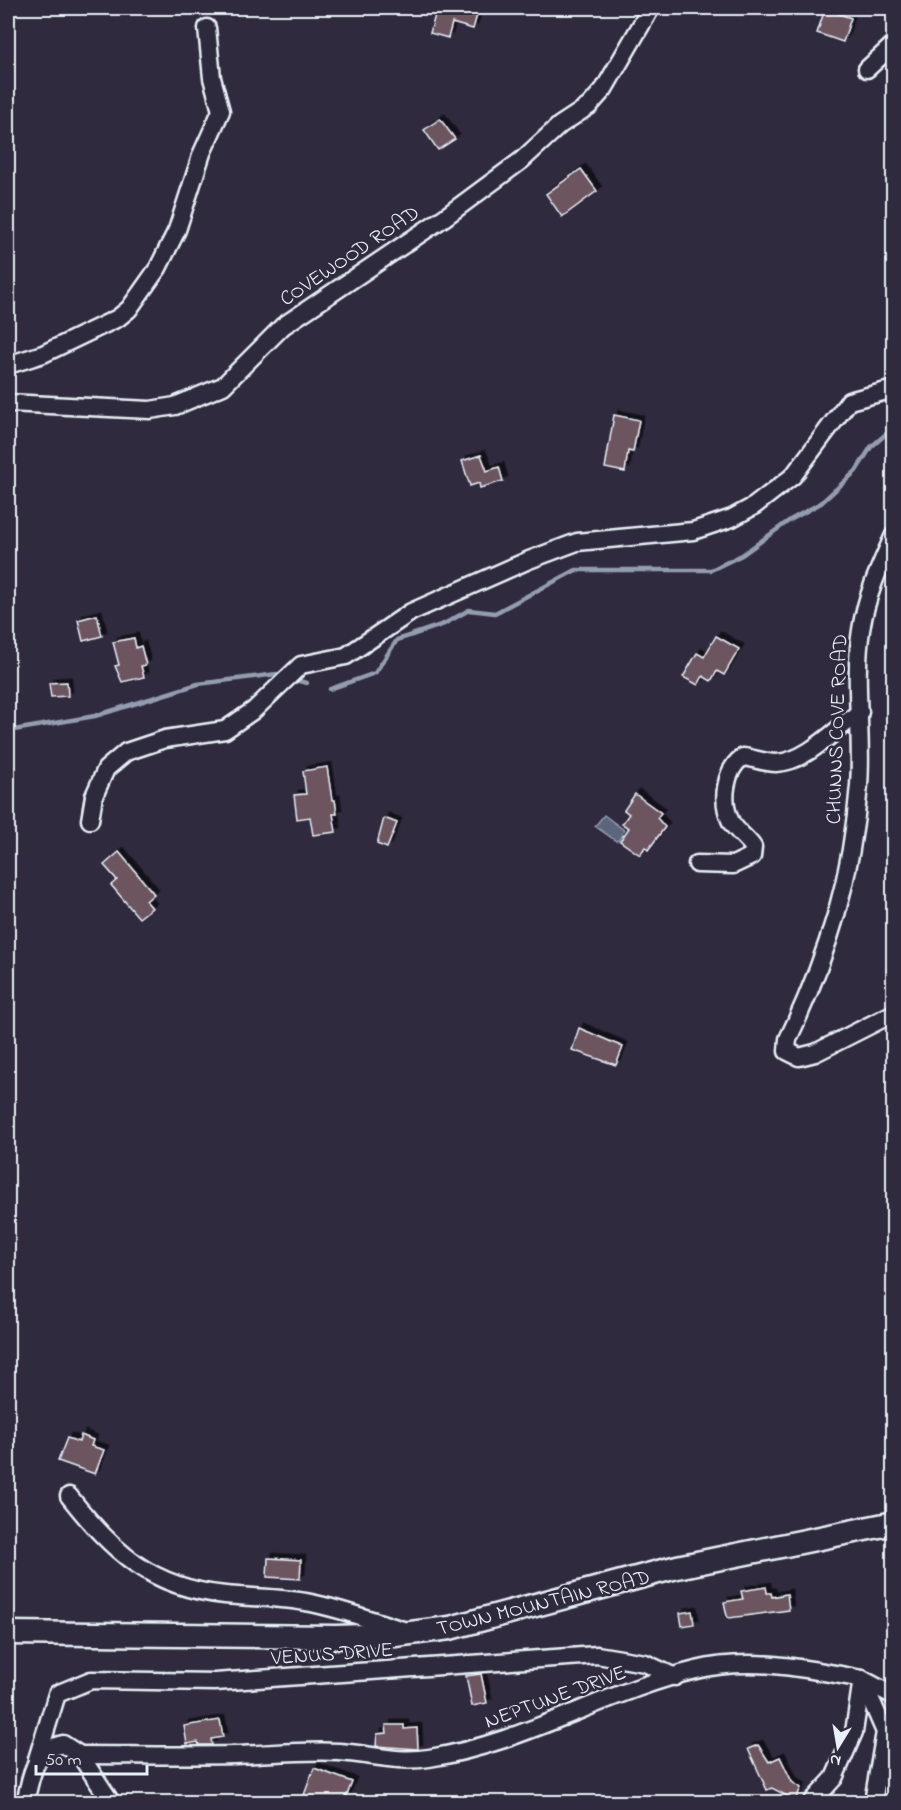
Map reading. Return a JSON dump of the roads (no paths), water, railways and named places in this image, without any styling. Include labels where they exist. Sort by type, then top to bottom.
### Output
[{"type":"main road","name":"TOWN MOUNTAIN ROAD","points":[[8,1634],[336,1637],[450,1629],[677,1567],[894,1523]]},
{"type":"street","name":"COVEWOOD ROAD","points":[[8,403],[150,410],[175,406],[223,386],[283,326],[445,217],[522,160],[560,125],[589,106],[604,89],[651,8]]},
{"type":"street","points":[[8,365],[43,354],[118,318],[129,309],[158,268],[177,230],[202,153],[221,111],[212,78],[207,28]]},
{"type":"street","points":[[867,69],[894,44]]},
{"type":"street","points":[[90,820],[94,796],[106,769],[126,752],[165,739],[225,730],[254,710],[301,665],[346,656],[411,612],[529,560],[577,542],[693,531],[732,518],[754,506],[793,476],[849,401],[894,389]]},
{"type":"street","name":"CHUNNS COVE ROAD","points":[[894,535],[865,610],[861,633],[860,783],[854,838],[844,891],[820,968],[788,1039],[787,1051],[799,1058],[815,1053],[894,1013]]},
{"type":"street","points":[[698,864],[733,865],[752,856],[753,847],[731,822],[726,799],[726,782],[735,763],[743,757],[774,763],[790,760],[807,752],[860,712]]},
{"type":"street","points":[[69,1496],[102,1537],[146,1572],[178,1586],[224,1595],[311,1603],[412,1633]]},
{"type":"street","name":"VENUS DRIVE","points":[[37,1759],[57,1694],[92,1680],[215,1683],[597,1655],[645,1663],[675,1677]]},
{"type":"street","name":"NEPTUNE DRIVE","points":[[37,1759],[50,1747],[63,1744],[80,1755],[192,1756],[339,1752],[391,1761],[428,1758],[502,1742],[540,1724],[697,1669],[755,1664],[809,1669],[862,1679],[894,1696]]},
{"type":"street","points":[[812,1803],[834,1778],[854,1732],[862,1679]]},
{"type":"street","points":[[862,1679],[885,1732],[873,1803]]},
{"type":"street","points":[[80,1755],[111,1803]]},
{"type":"street","points":[[25,1803],[37,1759]]},
{"type":"water","points":[[604,815],[624,830],[619,840],[616,841],[595,826]]},
{"type":"waterway","points":[[330,689],[375,673],[397,640],[444,624],[469,610],[495,613],[576,570],[711,570],[742,555],[790,520],[821,503],[856,471],[871,447],[894,427]]},
{"type":"waterway","points":[[8,731],[95,716],[198,684],[277,674]]},
{"type":"waterway","points":[[295,680],[307,683]]}]
